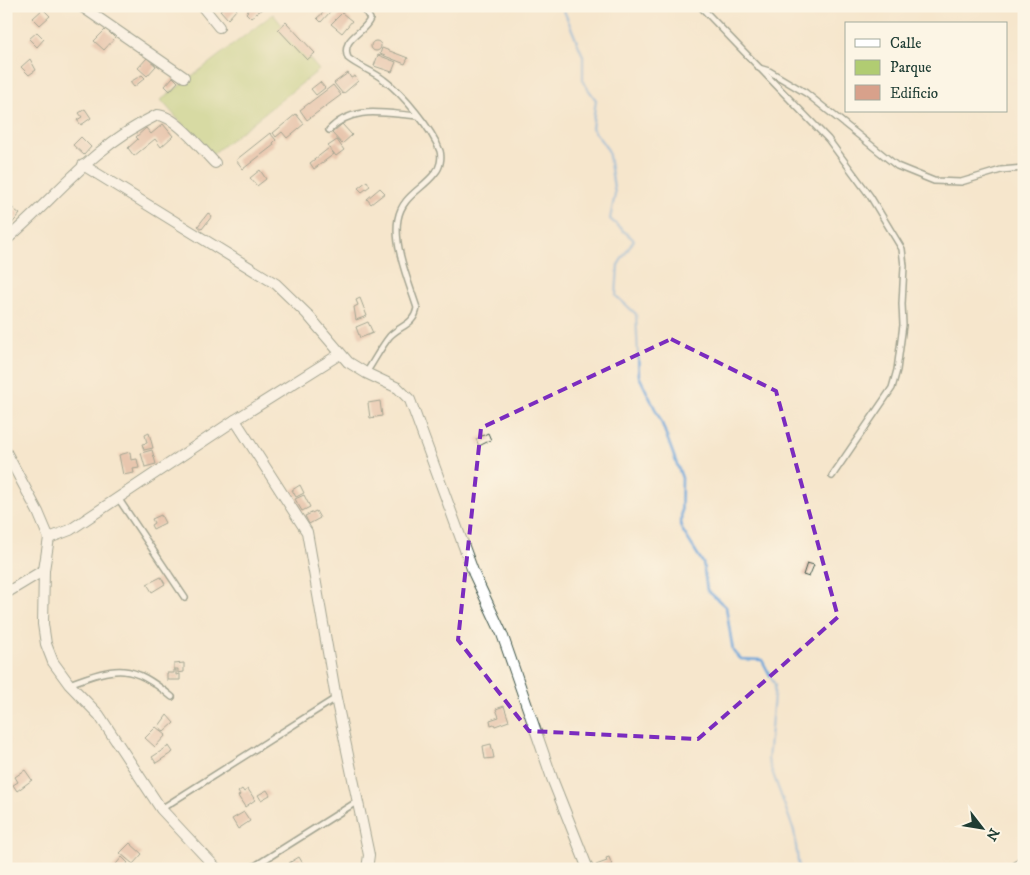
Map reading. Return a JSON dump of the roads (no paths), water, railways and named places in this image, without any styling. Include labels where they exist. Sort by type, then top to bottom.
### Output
[{"type":"street","points":[[81,6],[184,77]]},
{"type":"street","points":[[202,6],[219,27]]},
{"type":"street","points":[[6,240],[83,165],[123,133],[157,115],[170,118],[215,163]]},
{"type":"street","points":[[83,165],[276,284],[307,314],[340,354],[366,373],[398,388],[414,407],[474,574],[502,634],[553,780],[588,869]]},
{"type":"street","points":[[49,538],[70,530],[235,420],[340,354]]},
{"type":"street","points":[[235,420],[308,532],[336,698],[369,855],[367,869]]},
{"type":"street","points":[[6,452],[38,512],[49,538],[44,570],[43,624],[46,644],[53,662],[70,684],[99,715],[161,808],[216,869]]},
{"type":"street","points":[[6,593],[44,570]]},
{"type":"street","points":[[1015,869],[1024,859]]},
{"type":"lane","points":[[363,6],[370,19],[347,46],[348,58],[384,80],[401,95],[418,116],[440,152],[441,157],[437,171],[404,202],[398,218],[397,236],[416,312],[411,322],[390,337],[366,373]]},
{"type":"lane","points":[[700,6],[756,67],[828,139],[870,196],[902,249],[904,266],[903,326],[898,370],[892,388],[832,476]]},
{"type":"lane","points":[[756,67],[769,71],[806,93],[897,166],[934,181],[961,182],[1001,170],[1024,168]]},
{"type":"lane","points":[[329,130],[344,117],[363,112],[418,116]]},
{"type":"lane","points":[[118,498],[184,598]]},
{"type":"lane","points":[[70,684],[105,671],[123,670],[150,680],[172,697]]},
{"type":"lane","points":[[161,808],[336,698]]},
{"type":"lane","points":[[250,869],[358,801]]},
{"type":"waterway","points":[[562,6],[583,56],[583,82],[596,100],[592,128],[608,150],[615,194],[610,219],[634,240],[618,265],[616,296],[636,314],[639,376],[661,421],[682,478],[681,528],[703,563],[707,590],[726,607],[733,651],[741,659],[762,660],[775,685],[768,760],[794,831],[799,869]]}]
